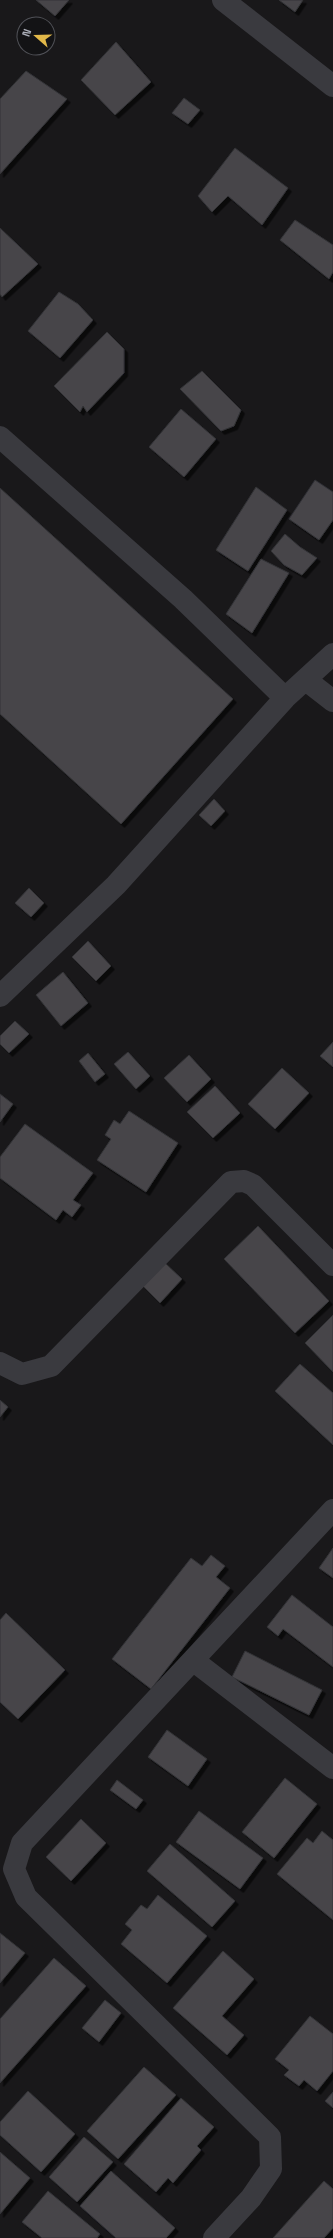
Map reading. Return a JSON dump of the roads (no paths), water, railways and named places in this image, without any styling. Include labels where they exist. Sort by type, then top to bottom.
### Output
[{"type":"street","points":[[223,0],[333,86]]},
{"type":"street","points":[[0,436],[184,599],[285,698]]},
{"type":"street","points":[[0,996],[116,885],[285,698],[333,654]]},
{"type":"street","points":[[306,680],[333,701]]},
{"type":"street","points":[[0,1363],[22,1374],[51,1366],[231,1182],[244,1181],[253,1185],[333,1265]]},
{"type":"street","points":[[214,2238],[251,2198],[271,2169],[270,2137],[26,1897],[14,1869],[22,1844],[333,1510]]},
{"type":"street","points":[[194,1661],[333,1768]]}]
